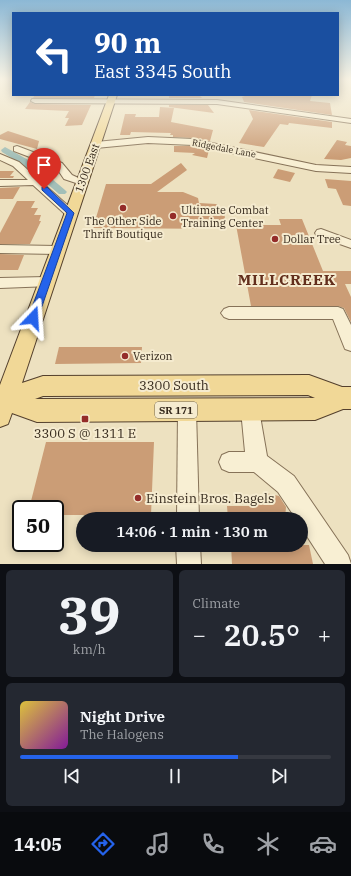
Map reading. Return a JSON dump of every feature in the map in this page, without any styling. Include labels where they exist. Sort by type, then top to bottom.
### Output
[{"type":"main road","name":"1300 East","points":[[2,405],[109,105]]},
{"type":"main road","name":"3300 South","points":[[2,405],[43,386],[309,385],[346,398]]},
{"type":"main road","name":"3300 South","points":[[2,405],[37,411],[315,409],[346,398]]},
{"type":"street","points":[[240,105],[351,121]]},
{"type":"street","name":"Ridgedale Lane","points":[[96,145],[148,140],[193,142],[316,168],[351,170]]},
{"type":"street","points":[[17,149],[59,165],[68,177],[82,182]]},
{"type":"street","points":[[0,157],[16,164],[70,213]]},
{"type":"street","points":[[0,183],[30,184],[36,181]]},
{"type":"street","points":[[321,233],[351,244]]},
{"type":"street","points":[[0,249],[57,250]]},
{"type":"street","points":[[0,283],[46,282]]},
{"type":"street","points":[[229,313],[338,313],[351,344]]},
{"type":"street","points":[[187,410],[188,512]]},
{"type":"street","points":[[250,410],[257,462]]},
{"type":"street","points":[[229,462],[257,462],[286,484],[339,564]]},
{"type":"street","points":[[188,552],[188,564]]},
{"type":"building","points":[[28,105],[91,105],[82,125],[65,126],[69,118],[65,118],[69,111],[25,109]]},
{"type":"building","points":[[169,105],[208,105],[214,113],[169,107]]},
{"type":"building","points":[[266,105],[330,105],[332,115]]},
{"type":"building","points":[[160,107],[174,108],[171,122],[213,130],[210,141],[173,137],[173,135],[170,135],[171,133],[131,132],[130,135],[120,135],[125,114],[136,114],[135,117],[159,117]]},
{"type":"building","points":[[249,110],[332,122],[332,128],[289,123],[288,125],[280,124],[264,147],[239,143],[253,119]]},
{"type":"building","points":[[8,131],[39,141],[37,149],[0,139],[0,135]]},
{"type":"building","points":[[337,140],[347,142],[345,145],[351,146],[351,158],[341,160],[324,159]]},
{"type":"building","points":[[174,146],[193,146],[209,150],[207,158],[192,155],[195,153],[174,152]]},
{"type":"building","points":[[181,163],[187,170],[157,192],[183,192],[198,198],[199,203],[216,204],[224,209],[226,229],[93,228],[106,184],[151,184]]},
{"type":"building","points":[[278,169],[295,173],[290,182],[273,178]]},
{"type":"building","points":[[0,171],[14,171],[10,176],[14,176],[13,178],[0,178]]},
{"type":"building","points":[[325,179],[351,181],[351,206],[343,205],[336,189],[328,188]]},
{"type":"building","points":[[20,187],[13,199],[0,199],[0,188]]},
{"type":"building","points":[[17,201],[35,201],[31,208],[38,208],[34,215],[41,215],[39,221],[41,221],[30,244],[0,244],[0,233]]},
{"type":"building","points":[[279,219],[302,219],[323,271],[351,271],[351,284],[345,284],[351,297],[351,322],[344,308],[338,306],[251,306],[236,225],[281,225]]},
{"type":"building","points":[[0,254],[24,255],[18,270],[0,270]]},
{"type":"building","points":[[59,347],[142,347],[141,363],[55,364]]},
{"type":"building","points":[[46,442],[154,442],[151,512],[76,512],[76,515],[64,515],[64,500],[31,500]]},
{"type":"building","points":[[266,493],[279,496],[286,507],[286,512],[227,512],[227,506],[255,506]]},
{"type":"building","points":[[309,545],[313,564],[232,564],[231,552],[308,552]]},
{"type":"waterway","points":[[5,150],[35,169],[62,192]]},
{"type":"place","name":"The Other Side Thrift Boutique","points":[[123,208]]},
{"type":"place","name":"Ultimate Combat Training Center","points":[[173,216]]},
{"type":"place","name":"Dollar Tree","points":[[275,239]]},
{"type":"place","name":"Verizon","points":[[125,356]]},
{"type":"place","name":"3300 S @ 1311 E","points":[[85,419]]},
{"type":"place","name":"Einstein Bros. Bagels","points":[[138,498]]},
{"type":"district","name":"MILLCREEK","points":[[287,279]]},
{"type":"route","points":[[33,318],[70,213],[44,189]]}]
